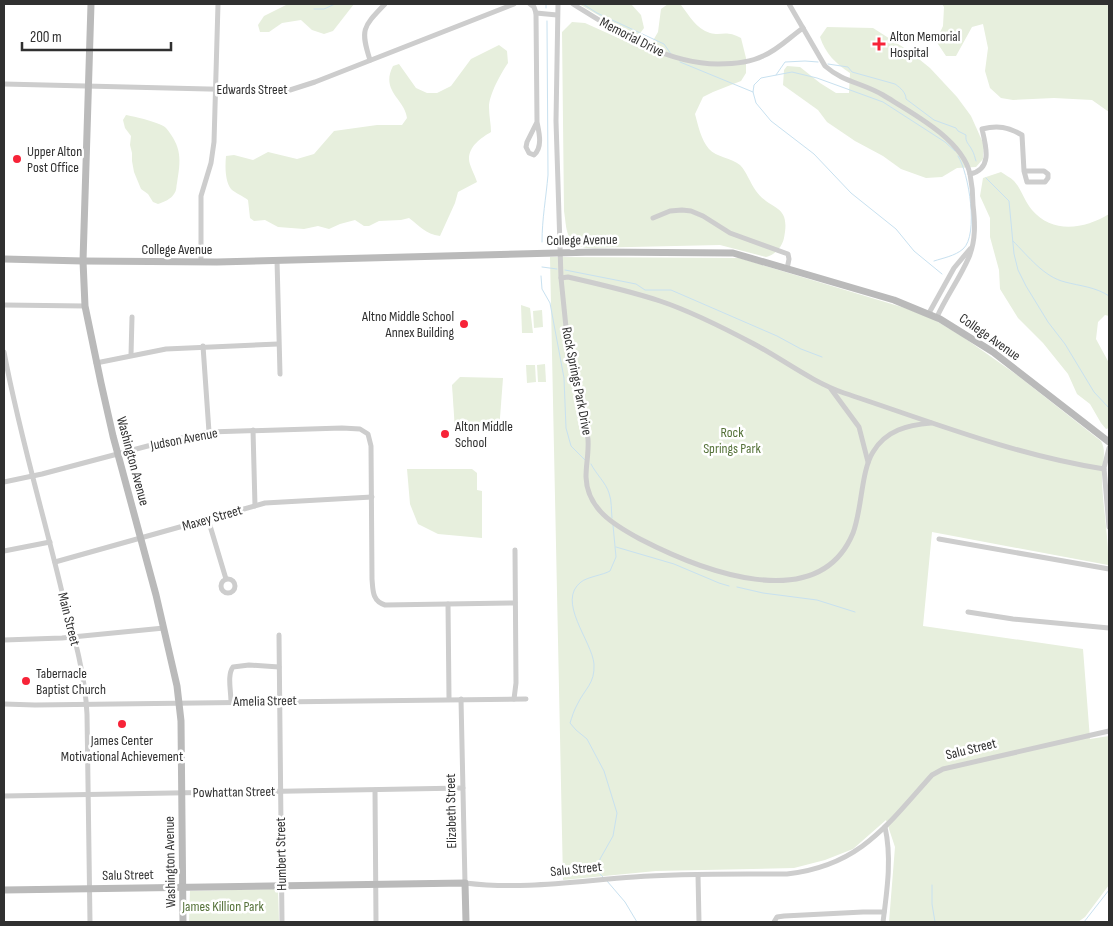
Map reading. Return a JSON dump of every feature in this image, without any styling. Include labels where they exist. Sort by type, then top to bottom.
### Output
[{"type":"main road","name":"Washington Avenue","points":[[91,4],[83,262],[85,306],[96,363],[164,628],[180,702],[183,922]]},
{"type":"main road","name":"College Avenue","points":[[4,259],[83,262],[201,262],[561,253],[728,252],[894,300],[929,313],[960,330],[992,352],[1109,442]]},
{"type":"main road","name":"Salu Street","points":[[4,890],[465,883]]},
{"type":"main road","name":"Elizabeth Street","points":[[465,883],[466,922]]},
{"type":"street","points":[[201,262],[201,196],[213,155],[218,4]]},
{"type":"street","points":[[370,60],[364,39],[365,28],[385,4]]},
{"type":"street","name":"Edwards Street","points":[[4,84],[290,90],[514,4]]},
{"type":"street","points":[[530,4],[534,7],[536,13],[539,146],[534,154],[529,153],[526,148],[537,122]]},
{"type":"street","name":"Rock Springs Park Drive","points":[[558,4],[556,138],[561,278],[568,347],[588,439],[589,448],[586,468],[588,487],[592,499],[599,510],[620,528],[672,553],[735,575],[777,581],[805,576],[833,562],[847,545],[856,523],[868,463],[878,445],[893,432],[910,425],[931,423]]},
{"type":"street","name":"Memorial Drive","points":[[572,4],[645,46],[678,58],[707,64],[739,63],[753,60],[773,51],[803,28]]},
{"type":"street","points":[[790,4],[818,55],[830,70],[845,80],[881,94],[942,134],[955,145],[962,156],[970,174],[975,226],[967,261],[937,317]]},
{"type":"street","points":[[536,13],[557,15]]},
{"type":"street","points":[[970,174],[980,171],[986,160],[986,142],[982,129],[995,126],[1004,127],[1022,135],[1024,171],[1025,180],[1028,182],[1045,182],[1048,178],[1048,174],[1044,171],[1024,171]]},
{"type":"street","points":[[653,218],[678,210],[695,212],[730,233],[788,254],[787,269]]},
{"type":"street","points":[[929,313],[954,268],[970,249]]},
{"type":"street","points":[[277,260],[280,374]]},
{"type":"street","name":"Rock Springs Park Drive","points":[[561,278],[568,277],[617,288],[662,301],[754,344],[830,388],[931,423],[1038,456],[1104,469]]},
{"type":"street","points":[[4,305],[85,306]]},
{"type":"street","points":[[131,355],[132,317]]},
{"type":"street","points":[[96,363],[166,349],[278,344]]},
{"type":"street","points":[[203,346],[209,432]]},
{"type":"street","name":"Main Street","points":[[4,352],[6,376],[74,637],[87,705],[90,922]]},
{"type":"street","name":"Rock Springs Park Drive","points":[[830,388],[860,427],[868,463]]},
{"type":"street","name":"Judson Avenue","points":[[4,482],[209,432],[342,428],[360,429],[368,434],[371,446],[372,497]]},
{"type":"street","points":[[253,430],[255,506]]},
{"type":"street","points":[[1109,448],[1104,469],[1109,527]]},
{"type":"street","points":[[372,497],[373,592],[378,602],[385,605],[516,603]]},
{"type":"street","name":"Maxey Street","points":[[55,562],[255,506],[289,501],[372,497]]},
{"type":"street","points":[[208,519],[226,579]]},
{"type":"street","points":[[939,539],[1109,569]]},
{"type":"street","points":[[4,551],[50,542]]},
{"type":"street","points":[[514,699],[516,683],[515,550]]},
{"type":"street","points":[[448,604],[450,698]]},
{"type":"street","points":[[968,612],[1013,619],[1109,628]]},
{"type":"street","points":[[4,640],[74,637],[164,628]]},
{"type":"street","name":"Humbert Street","points":[[279,635],[282,922]]},
{"type":"street","points":[[231,702],[230,676],[233,667],[248,665],[279,667]]},
{"type":"street","name":"Amelia Street","points":[[4,704],[87,705],[180,702],[526,698]]},
{"type":"street","name":"Elizabeth Street","points":[[461,699],[465,883]]},
{"type":"street","name":"Salu Street","points":[[465,883],[523,886],[635,876],[787,874],[811,870],[831,864],[867,844],[932,775],[943,769],[1109,731]]},
{"type":"street","name":"Powhattan Street","points":[[4,796],[463,788]]},
{"type":"street","points":[[374,790],[376,922]]},
{"type":"street","points":[[883,922],[887,894],[888,846],[885,827]]},
{"type":"street","points":[[698,875],[699,922]]},
{"type":"street","points":[[776,920],[784,916],[884,912]]},
{"type":"green space","points":[[288,4],[354,4],[333,31],[324,34],[312,30],[301,20],[282,23],[269,32],[260,32],[258,25],[264,16]]},
{"type":"green space","points":[[579,4],[631,4],[641,15],[644,28],[638,36]]},
{"type":"green space","points":[[668,4],[681,5],[693,21],[705,31],[714,34],[732,34],[741,38],[746,58],[746,73],[741,81],[703,97],[695,114],[702,137],[709,149],[740,165],[762,198],[782,213],[785,219],[784,238],[778,250],[769,256],[766,257],[720,245],[586,248],[574,243],[568,235],[564,211],[562,32],[572,22],[585,23],[647,51],[658,32],[661,9]]},
{"type":"green space","points":[[942,4],[1109,4],[1109,112],[1092,100],[1054,98],[1013,100],[1001,98],[990,88],[985,71],[988,48],[983,24],[972,27],[956,56],[946,56],[936,41],[943,26],[944,7]]},
{"type":"green space","points":[[827,27],[873,28],[909,51],[930,68],[957,97],[971,116],[984,145],[983,159],[976,167],[957,168],[942,177],[926,178],[901,169],[827,122],[818,110],[783,85],[784,70],[787,66],[800,67],[836,93],[849,93],[850,73],[832,58],[820,37]]},
{"type":"green space","points":[[499,45],[507,51],[508,63],[491,96],[489,110],[491,132],[476,143],[471,150],[469,159],[477,182],[458,192],[440,236],[426,232],[409,218],[379,221],[369,226],[364,226],[355,220],[329,229],[318,226],[304,229],[278,227],[265,220],[254,221],[250,218],[248,200],[229,186],[226,173],[226,156],[234,155],[253,160],[268,152],[297,159],[314,154],[334,131],[377,125],[402,125],[407,118],[405,111],[389,82],[393,66],[399,64],[416,88],[427,93],[437,93],[451,86],[471,59]]},
{"type":"green space","points":[[126,115],[163,126],[171,135],[178,148],[179,167],[175,193],[167,200],[158,204],[153,202],[148,194],[141,189],[134,172],[130,145],[131,136],[125,128],[123,120]]},
{"type":"green space","points":[[1001,172],[1011,178],[1016,184],[1032,210],[1049,223],[1069,227],[1079,226],[1109,214],[1109,316],[1105,315],[1098,322],[1096,339],[1109,363],[1109,428],[1106,429],[1090,404],[1077,394],[1068,374],[1043,343],[1018,318],[1000,289],[999,270],[990,237],[990,218],[980,196],[983,178]]},
{"type":"green space","name":"Rock Springs Park","points":[[550,257],[739,258],[905,308],[933,319],[963,337],[1017,375],[1101,441],[1104,453],[1102,486],[1108,565],[932,532],[923,626],[1083,649],[1090,739],[1109,736],[1109,885],[1085,917],[1078,922],[889,922],[895,847],[886,820],[853,849],[825,860],[794,868],[656,871],[563,880]]},
{"type":"green space","points":[[521,305],[530,308],[533,333],[522,333]]},
{"type":"green space","points":[[542,310],[543,327],[534,328],[533,311]]},
{"type":"green space","points":[[545,364],[546,382],[538,382],[537,365]]},
{"type":"green space","points":[[526,365],[535,365],[536,382],[527,383]]},
{"type":"green space","points":[[460,377],[503,378],[499,431],[482,433],[455,430],[452,385]]},
{"type":"green space","points":[[407,469],[472,469],[477,473],[477,490],[482,491],[482,538],[438,534],[418,524],[410,504]]},
{"type":"green space","name":"James Killion Park","points":[[278,889],[279,922],[189,922],[190,891]]},
{"type":"waterway","points":[[314,9],[324,9],[335,4]]},
{"type":"waterway","points":[[583,4],[597,13],[664,44],[671,54]]},
{"type":"waterway","points":[[542,242],[548,175],[547,21]]},
{"type":"waterway","points":[[680,62],[753,92]]},
{"type":"waterway","points":[[776,75],[785,62],[818,62]]},
{"type":"waterway","points":[[828,64],[848,67],[852,72],[895,84],[903,91],[906,99],[934,120],[956,128],[966,135],[976,161]]},
{"type":"waterway","points":[[942,274],[914,251],[896,229],[851,193],[814,154],[771,121],[756,103],[753,92],[754,85],[761,78],[792,72],[817,78],[883,102],[945,142],[955,151]]},
{"type":"waterway","points":[[934,261],[953,255],[963,249],[968,242],[971,231],[969,189],[958,156]]},
{"type":"waterway","points":[[986,178],[1009,201],[1014,254],[1018,270],[1026,286],[1048,322],[1065,344],[1094,392],[1109,408]]},
{"type":"waterway","points":[[1013,241],[1050,276],[1109,296]]},
{"type":"waterway","points":[[542,267],[557,269]]},
{"type":"waterway","points":[[565,270],[636,284],[645,290],[671,290],[822,357]]},
{"type":"waterway","points":[[541,276],[542,289],[550,303],[564,378],[566,428],[571,446],[585,460]]},
{"type":"waterway","points":[[591,464],[608,489],[611,499],[612,518]]},
{"type":"waterway","points":[[604,878],[599,873],[600,859],[613,836],[617,813],[604,771],[587,739],[570,723],[594,671],[592,655],[577,622],[572,600],[574,590],[581,582],[610,571],[616,557],[613,525]]},
{"type":"waterway","points":[[616,547],[674,564],[729,586]]},
{"type":"waterway","points":[[737,587],[763,593],[817,600],[855,612]]},
{"type":"waterway","points":[[607,881],[625,902],[637,922]]},
{"type":"waterway","points":[[932,885],[932,904],[935,922]]},
{"type":"waterway","points":[[1084,922],[1109,890]]},
{"type":"place","name":"Alton Memorial Hospital","points":[[879,44]]},
{"type":"place","name":"Upper Alton Post Office","points":[[17,159]]},
{"type":"place","name":"Altno Middle School Annex Building","points":[[464,324]]},
{"type":"place","name":"Alton Middle School","points":[[445,434]]},
{"type":"place","name":"Tabernacle Baptist Church","points":[[26,681]]},
{"type":"place","name":"James Center Motivational Achievement","points":[[122,724]]}]
